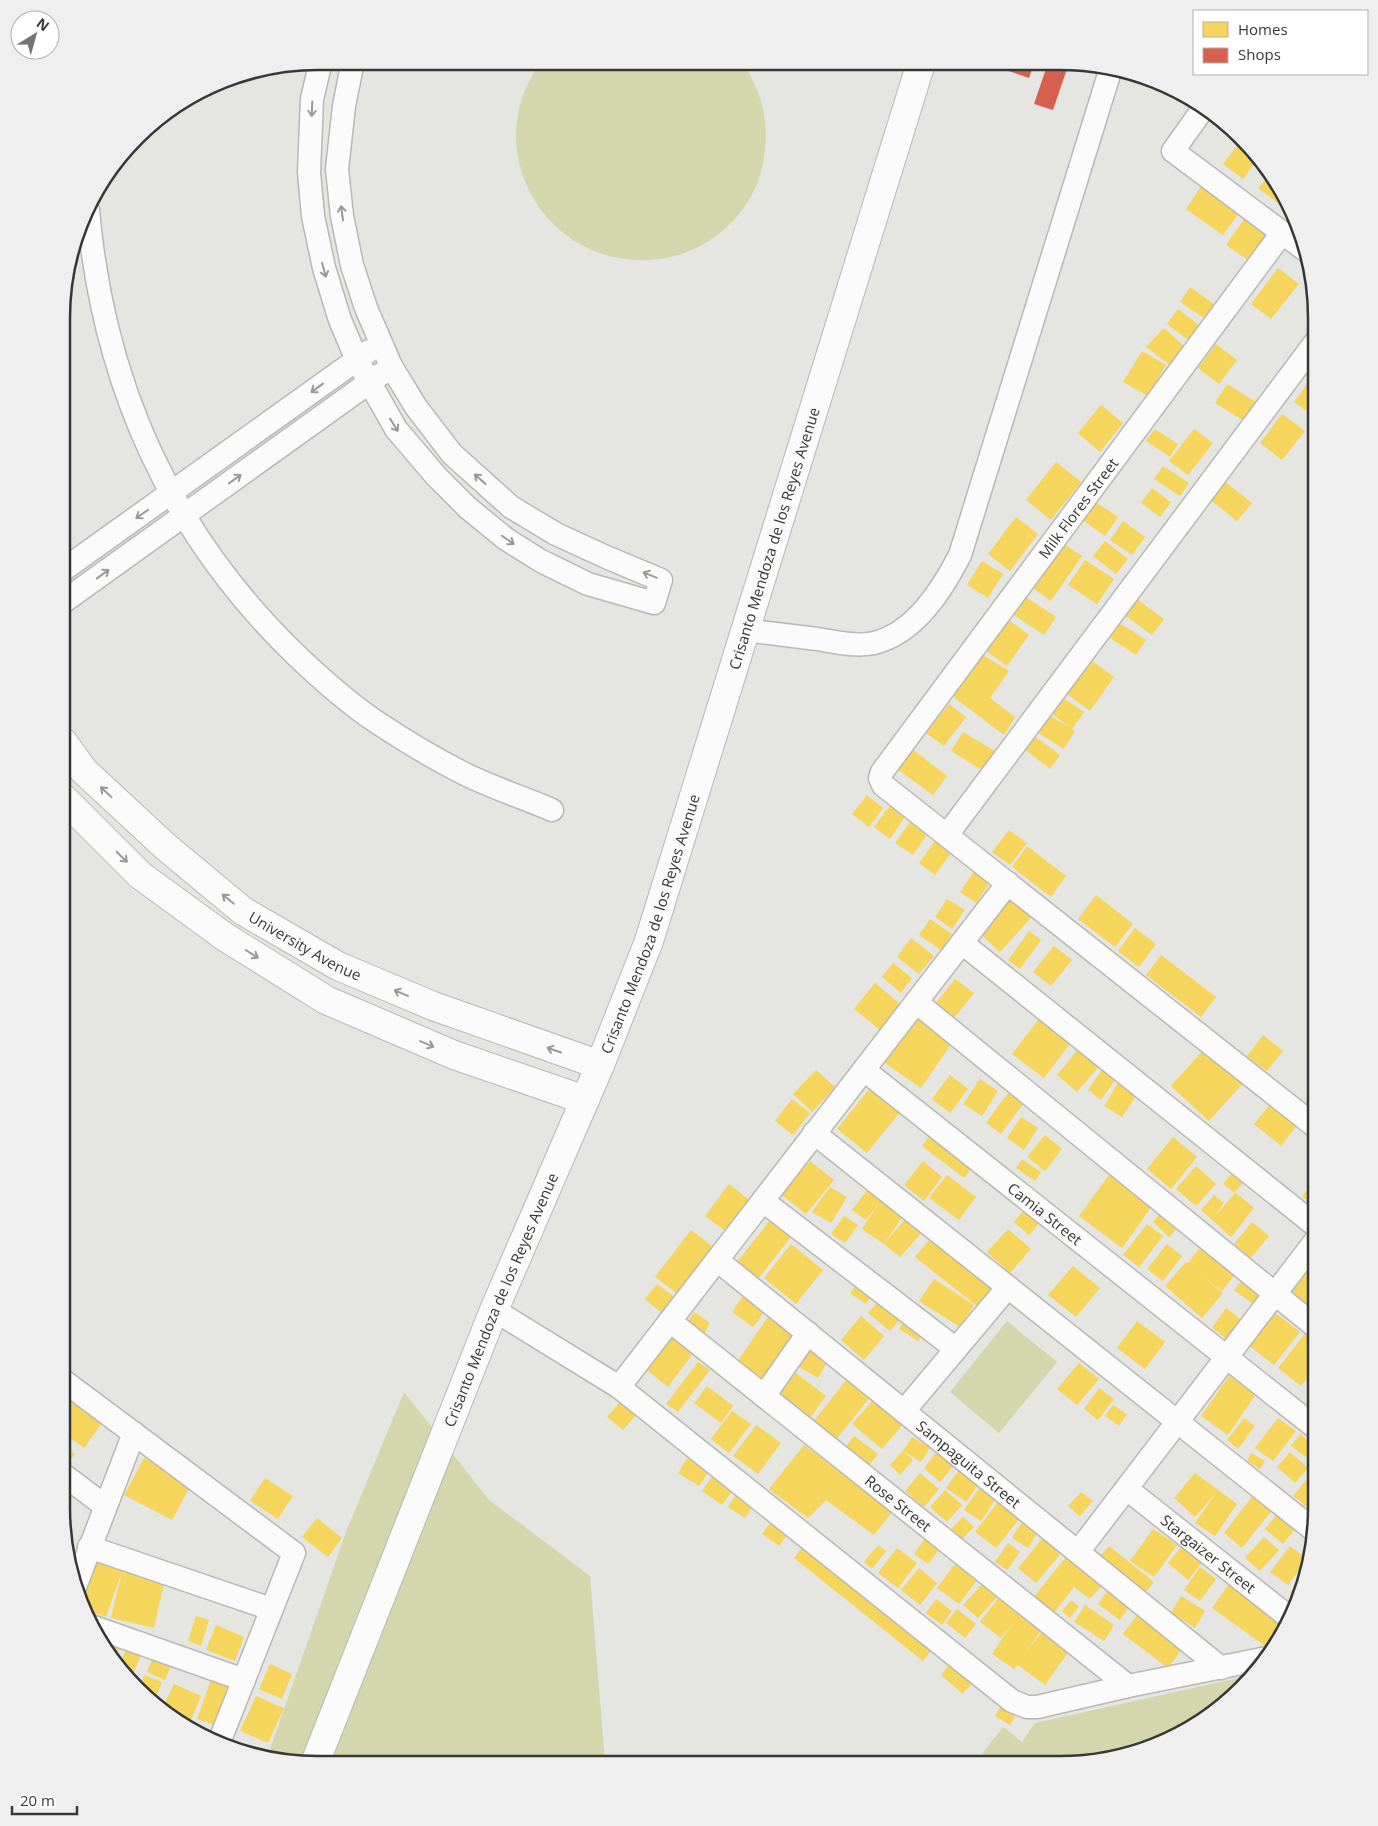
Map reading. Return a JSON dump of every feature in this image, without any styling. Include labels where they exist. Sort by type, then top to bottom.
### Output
[{"type":"main road","name":"Crisanto Mendoza de los Reyes Avenue","points":[[318,1756],[494,1310],[600,1065],[649,941],[919,70]]},
{"type":"main road","name":"University Avenue","points":[[70,752],[84,771],[166,848],[243,911],[338,966],[433,1006],[600,1065]]},
{"type":"main road","points":[[70,806],[140,875],[225,937],[326,1000],[454,1055],[585,1100]]},
{"type":"street","points":[[319,70],[312,99],[309,172],[313,216],[324,268],[340,320],[357,360],[396,429],[436,476],[468,508],[506,539],[541,561],[588,584],[654,604],[662,580],[564,538],[511,506],[452,454],[416,407],[392,366],[366,308],[352,265],[341,206],[337,169],[344,106],[351,70]]},
{"type":"street","points":[[744,630],[846,643],[872,643],[894,635],[905,628],[933,598],[948,577],[960,555],[1109,75]]},
{"type":"street","points":[[1200,113],[1173,151],[1297,244]]},
{"type":"street","points":[[89,222],[97,285],[114,357],[138,426],[184,516],[223,574],[268,628],[326,682],[374,720],[460,772],[552,810]]},
{"type":"street","name":"Milk Flores Street","points":[[947,835],[883,785],[880,778],[882,772],[1282,233]]},
{"type":"street","points":[[70,565],[381,343]]},
{"type":"street","points":[[1308,352],[947,835],[1308,1121]]},
{"type":"street","points":[[70,597],[392,366]]},
{"type":"street","points":[[619,1387],[1008,883]]},
{"type":"street","points":[[962,943],[1308,1220]]},
{"type":"street","points":[[916,1002],[1308,1321]]},
{"type":"street","name":"Camia Street","points":[[864,1070],[1308,1422]]},
{"type":"street","points":[[814,1134],[1307,1525]]},
{"type":"street","points":[[763,1200],[956,1349]]},
{"type":"street","points":[[1078,1552],[1308,1251]]},
{"type":"street","name":"Sampaguita Street","points":[[717,1260],[1221,1668]]},
{"type":"street","points":[[904,1412],[1008,1287]]},
{"type":"street","points":[[494,1310],[619,1387],[1012,1702],[1037,1708],[1128,1686],[1256,1660]]},
{"type":"street","name":"Rose Street","points":[[670,1322],[1128,1686]]},
{"type":"street","points":[[764,1396],[808,1333]]},
{"type":"street","points":[[70,1385],[294,1552],[221,1736]]},
{"type":"street","points":[[79,1576],[134,1434]]},
{"type":"street","points":[[70,1479],[105,1506]]},
{"type":"street","name":"Stargaizer Street","points":[[1127,1489],[1284,1613]]},
{"type":"street","points":[[90,1547],[270,1609]]},
{"type":"street","points":[[102,1630],[244,1680]]},
{"type":"green space","points":[[535,70],[747,70],[756,87],[764,113],[766,139],[760,176],[752,194],[735,219],[720,233],[695,248],[668,257],[641,260],[614,257],[588,248],[564,233],[544,213],[528,188],[521,169],[517,150],[516,127],[520,107]]},
{"type":"green space","points":[[1007,1321],[1057,1362],[999,1433],[950,1392]]},
{"type":"green space","points":[[404,1392],[489,1500],[590,1576],[604,1756],[318,1756],[269,1751],[346,1532]]},
{"type":"green space","points":[[1241,1677],[1224,1695],[1184,1723],[1155,1737],[1124,1748],[1093,1754],[1060,1756],[980,1756],[1003,1727],[1022,1742],[1035,1723]]},
{"type":"building: Homes","points":[[1237,145],[1254,163],[1243,179],[1223,164]]},
{"type":"building: Homes","points":[[1265,179],[1279,202],[1278,203],[1258,188]]},
{"type":"building: Homes","points":[[1202,185],[1240,212],[1223,235],[1186,209]]},
{"type":"building: Homes","points":[[1247,215],[1275,234],[1254,264],[1226,245]]},
{"type":"building: Homes","points":[[1278,268],[1299,284],[1271,319],[1251,304]]},
{"type":"building: Homes","points":[[1190,287],[1214,304],[1204,318],[1180,302]]},
{"type":"building: Homes","points":[[1178,309],[1199,325],[1188,340],[1167,324]]},
{"type":"building: Homes","points":[[1164,328],[1186,348],[1171,366],[1146,347]]},
{"type":"building: Homes","points":[[1216,344],[1237,360],[1219,384],[1198,368]]},
{"type":"building: Homes","points":[[1142,351],[1166,365],[1148,396],[1123,382]]},
{"type":"building: Homes","points":[[1308,383],[1308,412],[1294,402]]},
{"type":"building: Homes","points":[[1227,384],[1256,402],[1244,421],[1215,403]]},
{"type":"building: Homes","points":[[1101,405],[1123,423],[1100,452],[1078,433]]},
{"type":"building: Homes","points":[[1282,414],[1305,431],[1282,460],[1260,443]]},
{"type":"building: Homes","points":[[1155,429],[1178,444],[1170,457],[1146,441]]},
{"type":"building: Homes","points":[[1194,429],[1213,443],[1188,475],[1169,461]]},
{"type":"building: Homes","points":[[1056,462],[1081,482],[1051,520],[1026,500]]},
{"type":"building: Homes","points":[[1163,466],[1189,483],[1180,496],[1154,479]]},
{"type":"building: Homes","points":[[1223,480],[1252,503],[1237,521],[1208,498]]},
{"type":"building: Homes","points":[[1152,488],[1171,502],[1160,517],[1141,503]]},
{"type":"building: Homes","points":[[1091,499],[1118,517],[1105,536],[1078,517]]},
{"type":"building: Homes","points":[[1016,517],[1038,534],[1010,571],[988,554]]},
{"type":"building: Homes","points":[[1123,521],[1145,537],[1132,555],[1110,540]]},
{"type":"building: Homes","points":[[1105,541],[1128,559],[1116,574],[1093,556]]},
{"type":"building: Homes","points":[[1061,542],[1082,556],[1051,601],[1030,586]]},
{"type":"building: Homes","points":[[1085,560],[1114,579],[1097,604],[1068,585]]},
{"type":"building: Homes","points":[[982,561],[1003,574],[988,598],[967,585]]},
{"type":"building: Homes","points":[[1023,595],[1056,617],[1044,635],[1011,613]]},
{"type":"building: Homes","points":[[1131,595],[1164,619],[1152,635],[1119,611]]},
{"type":"building: Homes","points":[[1007,619],[1029,635],[1007,666],[985,650]]},
{"type":"building: Homes","points":[[1113,619],[1146,640],[1136,655],[1104,634]]},
{"type":"building: Homes","points":[[981,654],[1009,671],[990,698],[1015,717],[1004,735],[951,695]]},
{"type":"building: Homes","points":[[1088,658],[1114,677],[1090,711],[1064,692]]},
{"type":"building: Homes","points":[[1061,696],[1084,712],[1072,729],[1075,731],[1064,749],[1032,729],[1043,711],[1070,728],[1050,712]]},
{"type":"building: Homes","points":[[949,704],[966,717],[944,746],[926,733]]},
{"type":"building: Homes","points":[[963,732],[1000,754],[988,774],[951,751]]},
{"type":"building: Homes","points":[[1033,735],[1060,755],[1050,769],[1023,748]]},
{"type":"building: Homes","points":[[912,749],[947,776],[933,795],[897,769]]},
{"type":"building: Homes","points":[[867,795],[883,808],[869,827],[852,814]]},
{"type":"building: Homes","points":[[891,804],[906,815],[890,839],[874,827]]},
{"type":"building: Homes","points":[[915,815],[932,827],[913,855],[895,843]]},
{"type":"building: Homes","points":[[1009,830],[1027,843],[1010,865],[992,852]]},
{"type":"building: Homes","points":[[940,834],[956,846],[935,875],[919,863]]},
{"type":"building: Homes","points":[[1027,846],[1066,876],[1051,897],[1012,867]]},
{"type":"building: Homes","points":[[977,867],[993,878],[976,903],[960,892]]},
{"type":"building: Homes","points":[[1012,891],[1036,912],[1000,952],[976,930]]},
{"type":"building: Homes","points":[[1096,895],[1133,924],[1115,947],[1078,919]]},
{"type":"building: Homes","points":[[947,899],[965,910],[952,929],[935,917]]},
{"type":"building: Homes","points":[[930,919],[952,934],[941,950],[919,935]]},
{"type":"building: Homes","points":[[1135,928],[1156,944],[1139,967],[1118,951]]},
{"type":"building: Homes","points":[[1029,931],[1041,940],[1020,969],[1008,960]]},
{"type":"building: Homes","points":[[911,938],[934,956],[919,974],[897,957]]},
{"type":"building: Homes","points":[[1054,946],[1072,960],[1051,986],[1033,972]]},
{"type":"building: Homes","points":[[1161,955],[1216,997],[1201,1017],[1146,975]]},
{"type":"building: Homes","points":[[893,963],[912,978],[901,993],[882,977]]},
{"type":"building: Homes","points":[[955,979],[974,993],[955,1017],[936,1003]]},
{"type":"building: Homes","points":[[875,983],[900,1004],[880,1030],[854,1009]]},
{"type":"building: Homes","points":[[913,1016],[952,1043],[921,1088],[882,1061]]},
{"type":"building: Homes","points":[[1041,1016],[1073,1040],[1044,1078],[1012,1054]]},
{"type":"building: Homes","points":[[1263,1035],[1283,1051],[1267,1071],[1247,1056]]},
{"type":"building: Homes","points":[[1080,1047],[1100,1065],[1077,1092],[1057,1075]]},
{"type":"building: Homes","points":[[1206,1047],[1244,1082],[1209,1121],[1171,1086]]},
{"type":"building: Homes","points":[[1104,1067],[1117,1077],[1101,1100],[1088,1090]]},
{"type":"building: Homes","points":[[816,1070],[835,1087],[812,1112],[793,1094]]},
{"type":"building: Homes","points":[[950,1075],[968,1089],[950,1113],[932,1099]]},
{"type":"building: Homes","points":[[980,1079],[998,1091],[982,1116],[963,1104]]},
{"type":"building: Homes","points":[[1119,1081],[1138,1093],[1122,1117],[1104,1106]]},
{"type":"building: Homes","points":[[871,1087],[901,1111],[867,1153],[837,1129]]},
{"type":"building: Homes","points":[[1008,1093],[1023,1104],[1001,1134],[986,1123]]},
{"type":"building: Homes","points":[[792,1099],[810,1113],[793,1135],[775,1121]]},
{"type":"building: Homes","points":[[1272,1102],[1298,1124],[1281,1146],[1254,1124]]},
{"type":"building: Homes","points":[[1021,1117],[1038,1128],[1024,1150],[1007,1138]]},
{"type":"building: Homes","points":[[932,1132],[974,1164],[964,1178],[922,1146]]},
{"type":"building: Homes","points":[[1045,1135],[1062,1149],[1045,1171],[1027,1157]]},
{"type":"building: Homes","points":[[1173,1137],[1197,1157],[1171,1189],[1147,1169]]},
{"type":"building: Homes","points":[[1022,1159],[1041,1172],[1035,1181],[1016,1168]]},
{"type":"building: Homes","points":[[810,1161],[834,1180],[806,1214],[782,1195]]},
{"type":"building: Homes","points":[[923,1161],[942,1177],[924,1201],[904,1185]]},
{"type":"building: Homes","points":[[1196,1166],[1216,1184],[1196,1206],[1176,1189]]},
{"type":"building: Homes","points":[[1238,1166],[1249,1176],[1235,1192],[1254,1208],[1231,1237],[1201,1210],[1214,1195],[1224,1203],[1213,1218],[1235,1193],[1223,1184]]},
{"type":"building: Homes","points":[[947,1175],[976,1197],[959,1220],[929,1198]]},
{"type":"building: Homes","points":[[1109,1175],[1152,1206],[1122,1248],[1079,1216]]},
{"type":"building: Homes","points":[[729,1184],[752,1202],[728,1233],[705,1216]]},
{"type":"building: Homes","points":[[830,1187],[847,1197],[831,1223],[812,1212]]},
{"type":"building: Homes","points":[[869,1188],[905,1213],[884,1244],[862,1229],[879,1203],[866,1220],[852,1210]]},
{"type":"building: Homes","points":[[1308,1188],[1308,1201],[1302,1196]]},
{"type":"building: Homes","points":[[1026,1207],[1042,1220],[1029,1235],[1014,1222]]},
{"type":"building: Homes","points":[[1162,1211],[1179,1226],[1169,1237],[1153,1222]]},
{"type":"building: Homes","points":[[844,1216],[858,1225],[845,1243],[831,1234]]},
{"type":"building: Homes","points":[[906,1218],[922,1232],[900,1257],[884,1244]]},
{"type":"building: Homes","points":[[770,1220],[791,1237],[758,1279],[737,1262]]},
{"type":"building: Homes","points":[[1252,1222],[1269,1236],[1251,1258],[1234,1244]]},
{"type":"building: Homes","points":[[1147,1224],[1163,1236],[1139,1267],[1123,1255]]},
{"type":"building: Homes","points":[[1008,1229],[1031,1249],[1010,1273],[987,1252]]},
{"type":"building: Homes","points":[[691,1230],[716,1249],[680,1296],[655,1277]]},
{"type":"building: Homes","points":[[930,1239],[992,1287],[977,1306],[915,1257]]},
{"type":"building: Homes","points":[[791,1244],[823,1270],[796,1304],[764,1278]]},
{"type":"building: Homes","points":[[1167,1244],[1182,1256],[1163,1281],[1147,1269]]},
{"type":"building: Homes","points":[[1202,1245],[1237,1272],[1222,1291],[1201,1275],[1223,1293],[1202,1318],[1165,1286],[1186,1262],[1188,1263]]},
{"type":"building: Homes","points":[[1308,1259],[1308,1306],[1285,1287]]},
{"type":"building: Homes","points":[[1073,1266],[1100,1288],[1076,1317],[1048,1295]]},
{"type":"building: Homes","points":[[1244,1278],[1266,1295],[1257,1307],[1234,1290]]},
{"type":"building: Homes","points":[[860,1279],[876,1289],[866,1304],[850,1293]]},
{"type":"building: Homes","points":[[934,1279],[974,1305],[960,1327],[919,1301]]},
{"type":"building: Homes","points":[[657,1284],[676,1298],[663,1314],[645,1299]]},
{"type":"building: Homes","points":[[744,1294],[766,1310],[753,1327],[732,1312]]},
{"type":"building: Homes","points":[[883,1295],[905,1313],[890,1331],[868,1313]]},
{"type":"building: Homes","points":[[1226,1308],[1243,1321],[1228,1340],[1212,1328]]},
{"type":"building: Homes","points":[[1273,1311],[1300,1332],[1274,1365],[1247,1344]]},
{"type":"building: Homes","points":[[694,1312],[710,1323],[703,1335],[686,1324]]},
{"type":"building: Homes","points":[[861,1316],[884,1336],[864,1360],[841,1340]]},
{"type":"building: Homes","points":[[768,1317],[796,1336],[765,1381],[737,1362]]},
{"type":"building: Homes","points":[[906,1318],[925,1330],[918,1341],[899,1329]]},
{"type":"building: Homes","points":[[1137,1321],[1165,1342],[1145,1369],[1117,1348]]},
{"type":"building: Homes","points":[[1305,1334],[1308,1336],[1308,1377],[1301,1386],[1278,1368]]},
{"type":"building: Homes","points":[[673,1336],[694,1352],[668,1387],[647,1370]]},
{"type":"building: Homes","points":[[807,1342],[831,1356],[818,1378],[794,1364]]},
{"type":"building: Homes","points":[[698,1362],[710,1370],[678,1412],[666,1404]]},
{"type":"building: Homes","points":[[1079,1363],[1099,1379],[1077,1405],[1057,1389]]},
{"type":"building: Homes","points":[[792,1370],[826,1396],[810,1418],[775,1391]]},
{"type":"building: Homes","points":[[1229,1376],[1256,1394],[1228,1435],[1201,1416]]},
{"type":"building: Homes","points":[[847,1379],[870,1397],[836,1440],[813,1422]]},
{"type":"building: Homes","points":[[707,1386],[733,1406],[721,1423],[694,1403]]},
{"type":"building: Homes","points":[[1099,1388],[1114,1399],[1098,1420],[1084,1409]]},
{"type":"building: Homes","points":[[874,1399],[904,1423],[882,1449],[852,1424]]},
{"type":"building: Homes","points":[[70,1400],[102,1423],[84,1448],[70,1438]]},
{"type":"building: Homes","points":[[620,1402],[636,1415],[623,1430],[607,1417]]},
{"type":"building: Homes","points":[[1113,1405],[1127,1414],[1119,1426],[1105,1416]]},
{"type":"building: Homes","points":[[732,1411],[751,1424],[729,1453],[711,1439]]},
{"type":"building: Homes","points":[[1244,1418],[1255,1426],[1238,1449],[1227,1440]]},
{"type":"building: Homes","points":[[1278,1418],[1296,1431],[1273,1461],[1255,1448]]},
{"type":"building: Homes","points":[[756,1425],[781,1443],[758,1474],[733,1456]]},
{"type":"building: Homes","points":[[1300,1434],[1308,1440],[1308,1459],[1291,1446]]},
{"type":"building: Homes","points":[[854,1436],[878,1454],[867,1468],[843,1450]]},
{"type":"building: Homes","points":[[912,1437],[930,1448],[921,1462],[903,1451]]},
{"type":"building: Homes","points":[[804,1445],[893,1511],[874,1535],[826,1500],[808,1518],[769,1489]]},
{"type":"building: Homes","points":[[939,1449],[956,1463],[940,1482],[924,1468]]},
{"type":"building: Homes","points":[[70,1450],[75,1454],[70,1460]]},
{"type":"building: Homes","points":[[903,1451],[913,1460],[900,1475],[890,1465]]},
{"type":"building: Homes","points":[[691,1452],[712,1467],[699,1486],[678,1473]]},
{"type":"building: Homes","points":[[1290,1452],[1308,1468],[1295,1483],[1277,1467]]},
{"type":"building: Homes","points":[[1251,1453],[1265,1461],[1260,1469],[1247,1461]]},
{"type":"building: Homes","points":[[144,1458],[192,1483],[172,1520],[124,1495]]},
{"type":"building: Homes","points":[[959,1470],[979,1483],[966,1502],[946,1488]]},
{"type":"building: Homes","points":[[715,1472],[735,1487],[722,1505],[702,1491]]},
{"type":"building: Homes","points":[[920,1473],[939,1489],[924,1507],[905,1491]]},
{"type":"building: Homes","points":[[1195,1473],[1237,1504],[1215,1536],[1195,1523],[1216,1493],[1195,1517],[1174,1498]]},
{"type":"building: Homes","points":[[265,1478],[293,1496],[278,1519],[250,1501]]},
{"type":"building: Homes","points":[[1308,1478],[1308,1507],[1293,1496]]},
{"type":"building: Homes","points":[[983,1483],[999,1494],[981,1521],[964,1510]]},
{"type":"building: Homes","points":[[945,1490],[962,1505],[947,1522],[930,1507]]},
{"type":"building: Homes","points":[[1081,1492],[1093,1501],[1080,1516],[1068,1506]]},
{"type":"building: Homes","points":[[737,1493],[754,1505],[745,1518],[728,1507]]},
{"type":"building: Homes","points":[[1254,1494],[1273,1509],[1242,1548],[1224,1533]]},
{"type":"building: Homes","points":[[998,1502],[1019,1519],[996,1548],[975,1532]]},
{"type":"building: Homes","points":[[1281,1509],[1299,1524],[1283,1544],[1265,1529]]},
{"type":"building: Homes","points":[[963,1517],[974,1527],[962,1539],[951,1529]]},
{"type":"building: Homes","points":[[1025,1517],[1041,1527],[1028,1548],[1012,1538]]},
{"type":"building: Homes","points":[[317,1518],[342,1538],[328,1557],[302,1537]]},
{"type":"building: Homes","points":[[773,1519],[790,1531],[779,1546],[762,1534]]},
{"type":"building: Homes","points":[[1153,1529],[1177,1545],[1154,1577],[1130,1561]]},
{"type":"building: Homes","points":[[1045,1535],[1063,1551],[1036,1583],[1018,1568]]},
{"type":"building: Homes","points":[[926,1537],[941,1547],[928,1564],[914,1554]]},
{"type":"building: Homes","points":[[1264,1537],[1279,1550],[1260,1571],[1245,1558]]},
{"type":"building: Homes","points":[[808,1540],[937,1643],[923,1661],[794,1558]]},
{"type":"building: Homes","points":[[1008,1543],[1020,1552],[1007,1570],[995,1562]]},
{"type":"building: Homes","points":[[878,1545],[886,1551],[872,1569],[864,1562]]},
{"type":"building: Homes","points":[[1183,1545],[1203,1561],[1188,1580],[1168,1563]]},
{"type":"building: Homes","points":[[1109,1546],[1154,1582],[1145,1593],[1100,1556]]},
{"type":"building: Homes","points":[[1290,1546],[1303,1556],[1301,1567],[1288,1585],[1270,1572]]},
{"type":"building: Homes","points":[[897,1548],[917,1563],[898,1588],[878,1573]]},
{"type":"building: Homes","points":[[1070,1552],[1106,1581],[1090,1599],[1074,1587],[1053,1614],[1033,1598]]},
{"type":"building: Homes","points":[[96,1560],[165,1579],[154,1628],[111,1618],[122,1571],[106,1617],[94,1613],[85,1593]]},
{"type":"building: Homes","points":[[955,1564],[977,1580],[959,1604],[937,1588]]},
{"type":"building: Homes","points":[[1200,1567],[1216,1579],[1200,1601],[1184,1590]]},
{"type":"building: Homes","points":[[919,1568],[937,1583],[920,1605],[901,1590]]},
{"type":"building: Homes","points":[[983,1583],[998,1596],[978,1618],[963,1605]]},
{"type":"building: Homes","points":[[1296,1583],[1292,1595],[1290,1593]]},
{"type":"building: Homes","points":[[1112,1584],[1134,1600],[1120,1620],[1098,1604]]},
{"type":"building: Homes","points":[[1229,1584],[1280,1622],[1266,1646],[1212,1608]]},
{"type":"building: Homes","points":[[1181,1596],[1205,1611],[1195,1628],[1171,1613]]},
{"type":"building: Homes","points":[[999,1597],[1042,1628],[1026,1653],[1042,1631],[1069,1651],[1045,1685],[1018,1665],[1014,1669],[992,1654],[1014,1621],[1001,1638],[980,1622]]},
{"type":"building: Homes","points":[[936,1599],[952,1611],[942,1625],[926,1613]]},
{"type":"building: Homes","points":[[1071,1600],[1079,1606],[1070,1618],[1062,1611]]},
{"type":"building: Homes","points":[[1085,1605],[1114,1625],[1104,1641],[1074,1622]]},
{"type":"building: Homes","points":[[957,1609],[976,1624],[965,1638],[946,1623]]},
{"type":"building: Homes","points":[[1138,1614],[1183,1648],[1168,1668],[1123,1634]]},
{"type":"building: Homes","points":[[196,1616],[209,1620],[201,1646],[188,1641]]},
{"type":"building: Homes","points":[[216,1625],[244,1637],[235,1661],[206,1650]]},
{"type":"building: Homes","points":[[127,1646],[142,1652],[133,1674],[122,1660]]},
{"type":"building: Homes","points":[[112,1647],[119,1649],[117,1654]]},
{"type":"building: Homes","points":[[155,1653],[173,1660],[165,1680],[147,1672]]},
{"type":"building: Homes","points":[[954,1659],[976,1678],[963,1694],[941,1675]]},
{"type":"building: Homes","points":[[270,1664],[292,1674],[282,1699],[259,1689]]},
{"type":"building: Homes","points":[[214,1671],[235,1678],[218,1726],[197,1719]]},
{"type":"building: Homes","points":[[144,1675],[162,1682],[156,1697],[154,1695],[142,1682]]},
{"type":"building: Homes","points":[[174,1684],[201,1696],[191,1720],[165,1703]]},
{"type":"building: Homes","points":[[256,1696],[284,1708],[268,1743],[240,1731]]},
{"type":"building: Homes","points":[[1005,1699],[1020,1708],[1010,1725],[995,1716]]},
{"type":"building: Shops","points":[[1006,70],[1032,70],[1029,78]]},
{"type":"building: Shops","points":[[1046,70],[1066,70],[1053,110],[1034,104]]}]
